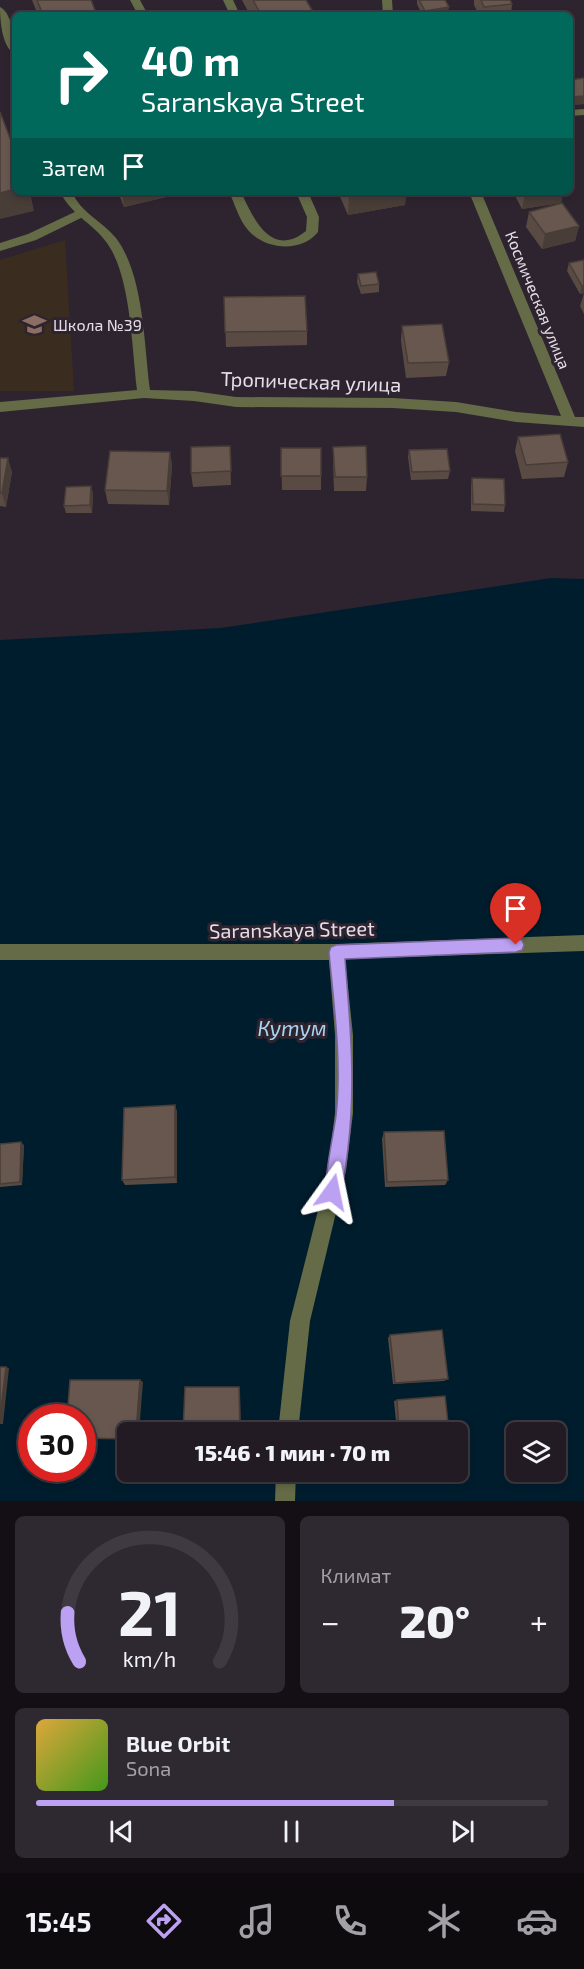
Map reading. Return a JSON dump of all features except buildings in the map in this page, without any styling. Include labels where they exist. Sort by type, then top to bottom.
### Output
[{"type":"street","points":[[0,10],[12,43]]},
{"type":"street","points":[[68,195],[79,214],[96,225],[118,250],[129,284],[144,394]]},
{"type":"street","points":[[236,195],[252,228],[268,239],[284,244],[302,240],[312,232],[313,217],[303,195]]},
{"type":"street","name":"Космическая улица","points":[[476,195],[570,421]]},
{"type":"street","points":[[0,247],[32,237],[79,214]]},
{"type":"street","name":"Тропическая улица","points":[[0,407],[144,394],[194,396],[236,402],[393,403],[456,407],[516,417],[584,422]]},
{"type":"street","name":"Saranskaya Street","points":[[0,952],[336,952],[584,943]]},
{"type":"street","points":[[289,1422],[300,1321],[337,1171],[344,1113],[344,1035],[336,952]]},
{"type":"street","points":[[285,1501],[286,1482]]},
{"type":"shaded area","name":"Школа №39","points":[[65,240],[74,391],[0,391],[0,260]]},
{"type":"water","name":"Кутум","points":[[551,578],[584,579],[584,1501],[0,1501],[0,640],[221,628]]},
{"type":"place","name":"Школа №39","points":[[35,325]]},
{"type":"route","points":[[332,1192],[344,1113],[344,1035],[336,952],[516,945]]}]
